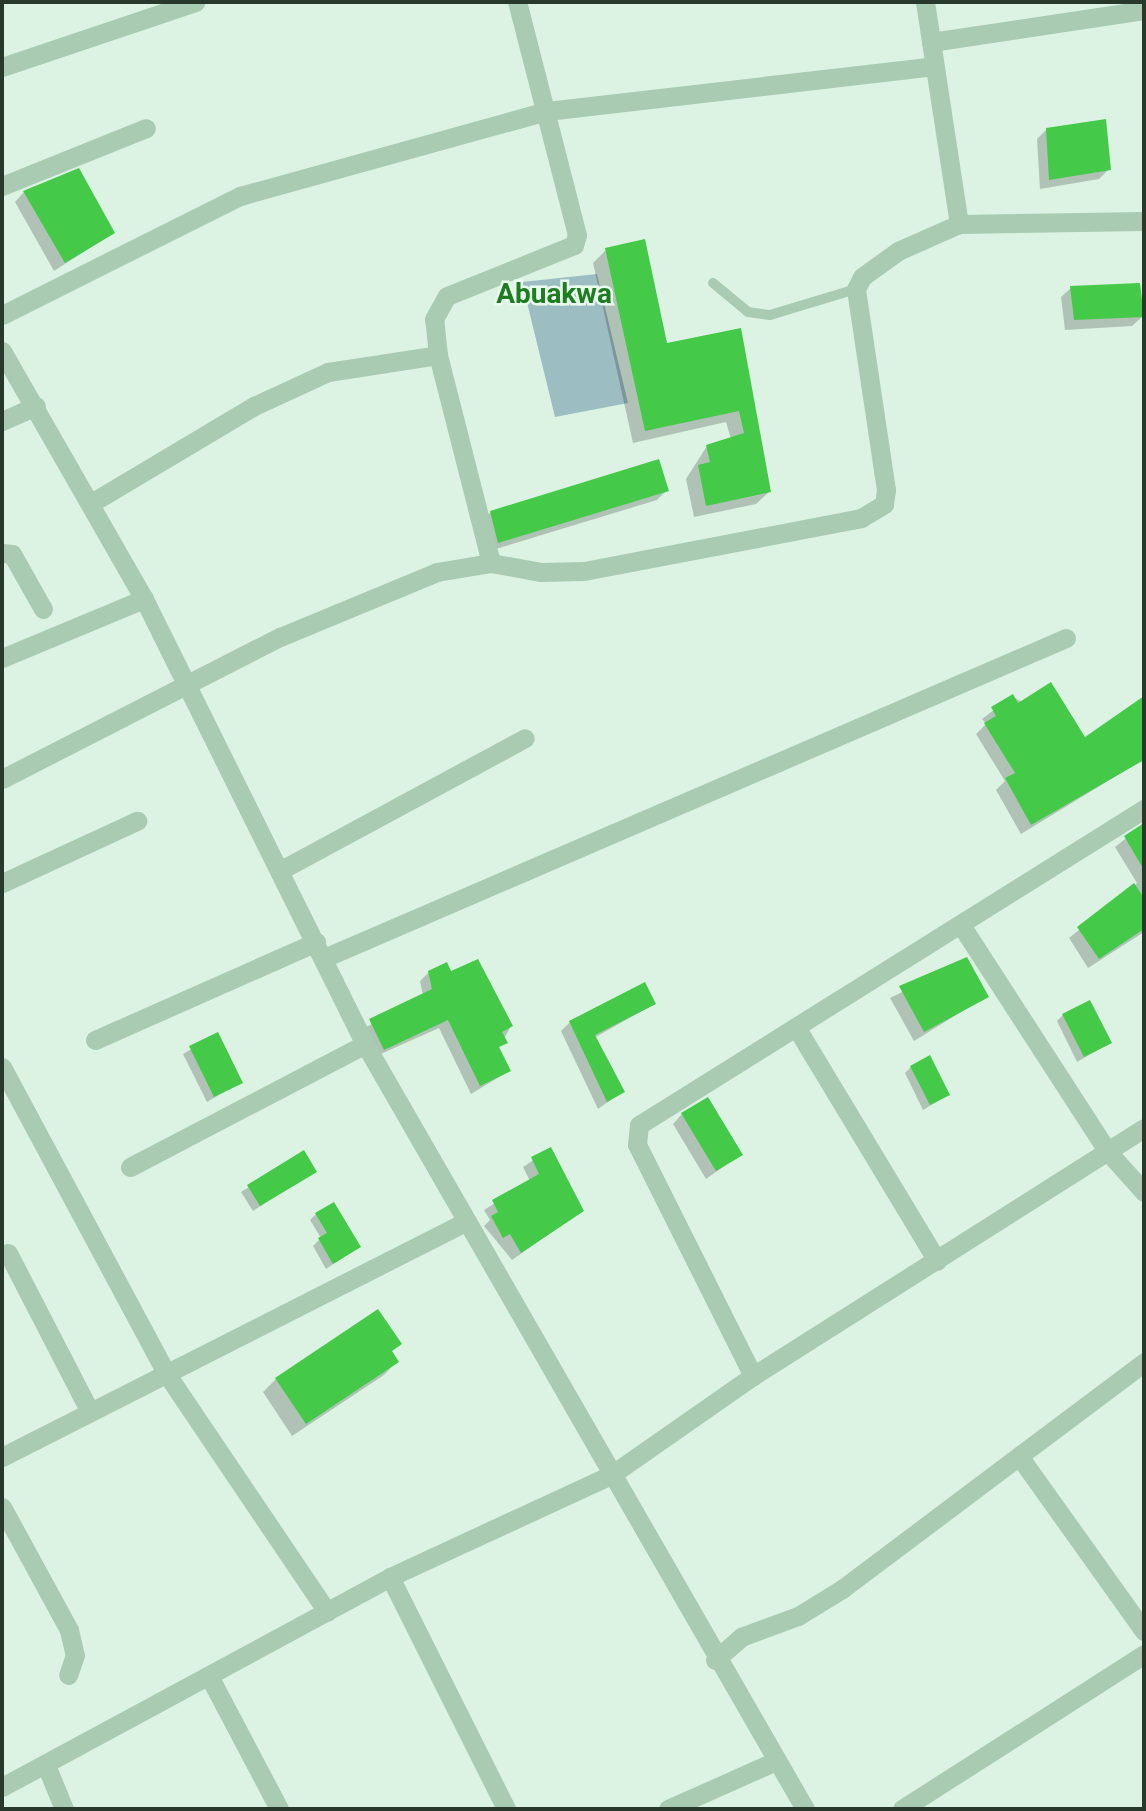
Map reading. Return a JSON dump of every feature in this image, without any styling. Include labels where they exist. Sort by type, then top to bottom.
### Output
[{"type":"street","points":[[2,67],[195,2]]},
{"type":"street","points":[[491,563],[438,355],[434,319],[447,296],[574,245],[547,111],[517,2]]},
{"type":"street","points":[[925,2],[959,224]]},
{"type":"street","points":[[930,42],[1144,10]]},
{"type":"street","points":[[2,315],[240,197],[547,111],[934,66]]},
{"type":"street","points":[[2,186],[146,128]]},
{"type":"street","points":[[2,779],[186,685],[437,572],[491,563],[541,572],[584,571],[875,511],[886,490],[856,289],[862,277],[898,251],[959,224],[1144,221]]},
{"type":"street","points":[[2,351],[93,502],[144,599],[281,870],[365,1044],[715,1660],[805,1809]]},
{"type":"street","points":[[93,502],[254,406],[328,372],[438,355]]},
{"type":"street","points":[[2,421],[36,406]]},
{"type":"street","points":[[2,553],[12,554],[43,609]]},
{"type":"street","points":[[2,658],[144,599]]},
{"type":"street","points":[[95,1040],[320,950],[1066,638]]},
{"type":"street","points":[[281,870],[525,738]]},
{"type":"street","points":[[754,1376],[636,1132],[647,1118],[1144,809]]},
{"type":"street","points":[[2,883],[137,821]]},
{"type":"street","points":[[961,925],[1108,1152],[1144,1192]]},
{"type":"street","points":[[796,1027],[937,1261]]},
{"type":"street","points":[[130,1167],[365,1044]]},
{"type":"street","points":[[2,1067],[166,1373],[327,1612]]},
{"type":"street","points":[[2,1787],[390,1577],[611,1475],[754,1376],[1144,1128]]},
{"type":"street","points":[[2,1457],[467,1221]]},
{"type":"street","points":[[8,1253],[90,1412]]},
{"type":"street","points":[[715,1660],[741,1637],[798,1616],[842,1590],[1144,1362]]},
{"type":"street","points":[[1018,1456],[1144,1631]]},
{"type":"street","points":[[2,1507],[69,1630],[75,1655],[68,1675]]},
{"type":"street","points":[[390,1577],[506,1809]]},
{"type":"street","points":[[902,1809],[1144,1654]]},
{"type":"street","points":[[209,1676],[278,1809]]},
{"type":"street","points":[[668,1809],[776,1761]]},
{"type":"street","points":[[46,1765],[64,1809]]},
{"type":"lane","points":[[713,284],[748,312],[770,315],[856,289]]},
{"type":"shaded area","points":[[597,274],[628,403],[555,417],[522,282]]},
{"type":"building","points":[[1106,119],[1111,170],[1049,180],[1046,128]]},
{"type":"building","points":[[79,168],[115,233],[65,263],[23,191]]},
{"type":"building","points":[[645,239],[667,343],[741,328],[771,492],[706,506],[698,465],[710,462],[706,445],[744,433],[739,411],[645,431],[605,248]]},
{"type":"building","points":[[1140,283],[1144,317],[1074,320],[1070,286]]},
{"type":"building","points":[[659,459],[669,491],[498,543],[490,511]]},
{"type":"building","points":[[1051,682],[1085,737],[1144,696],[1144,760],[1031,825],[1005,778],[1015,773],[984,723],[996,716],[991,707],[1013,694],[1018,703]]},
{"type":"building","points":[[1144,823],[1144,870],[1124,836]]},
{"type":"building","points":[[1134,883],[1144,898],[1144,929],[1099,959],[1077,927]]},
{"type":"building","points":[[967,957],[989,997],[924,1032],[899,986]]},
{"type":"building","points":[[478,959],[513,1026],[502,1032],[508,1043],[499,1047],[511,1071],[480,1086],[448,1020],[384,1050],[369,1019],[432,989],[428,971],[447,962],[451,971]]},
{"type":"building","points":[[645,982],[656,1004],[595,1035],[625,1092],[607,1102],[569,1021]]},
{"type":"building","points":[[1090,1000],[1112,1043],[1084,1057],[1062,1014]]},
{"type":"building","points":[[218,1032],[243,1083],[214,1097],[189,1046]]},
{"type":"building","points":[[930,1055],[950,1095],[930,1105],[910,1066]]},
{"type":"building","points":[[708,1097],[743,1155],[716,1171],[681,1113]]},
{"type":"building","points":[[551,1147],[584,1211],[521,1253],[510,1234],[503,1238],[491,1216],[498,1212],[492,1200],[539,1174],[531,1157]]},
{"type":"building","points":[[304,1150],[317,1172],[260,1206],[247,1185]]},
{"type":"building","points":[[334,1202],[361,1247],[333,1264],[318,1238],[327,1233],[315,1213]]},
{"type":"building","points":[[378,1309],[402,1344],[392,1351],[399,1362],[306,1424],[275,1378]]},
{"type":"district","name":"Abuakwa","points":[[554,294]]}]
